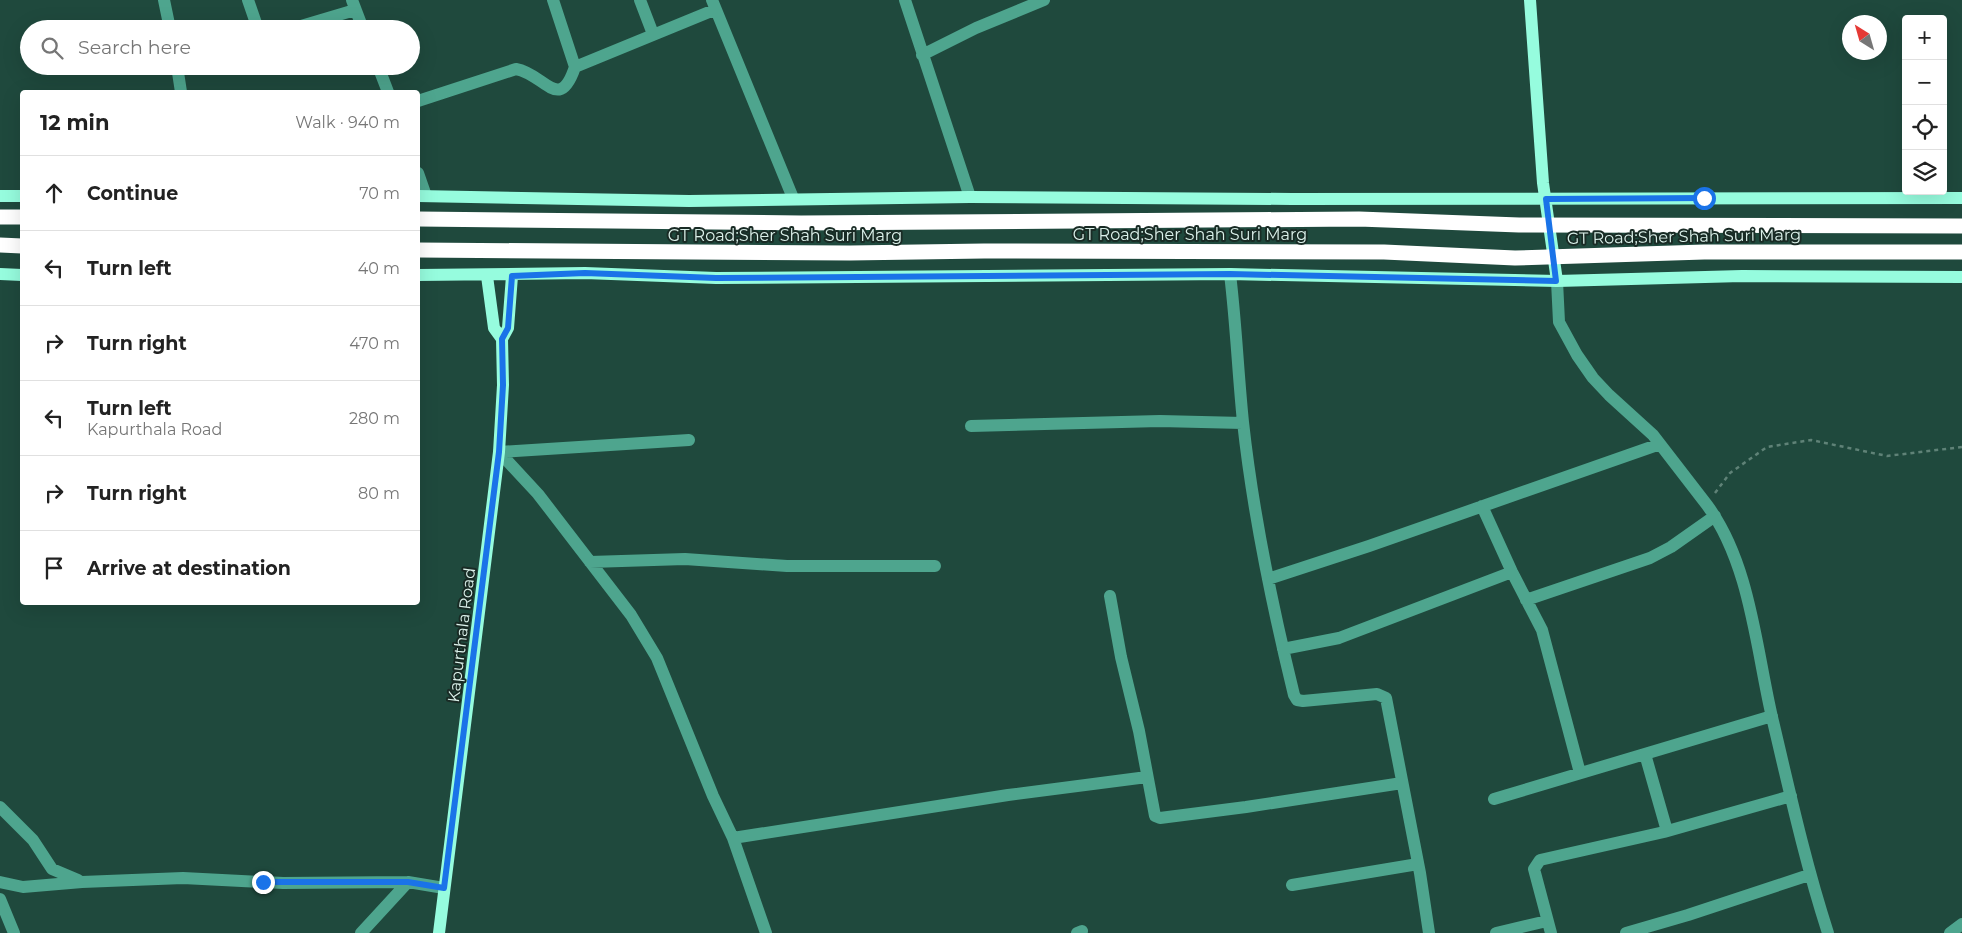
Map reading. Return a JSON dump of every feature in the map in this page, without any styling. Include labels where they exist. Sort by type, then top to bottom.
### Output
[{"type":"highway","points":[[0,217],[20,217]]},
{"type":"highway","name":"GT Road;Sher Shah Suri Marg","points":[[420,219],[801,223],[1359,219],[1519,225],[1962,226]]},
{"type":"highway","points":[[0,245],[20,246]]},
{"type":"highway","name":"GT Road;Sher Shah Suri Marg","points":[[420,250],[840,253],[984,250],[1384,252],[1515,258],[1704,252],[1962,252]]},
{"type":"main road","points":[[1530,0],[1543,183],[1556,281]]},
{"type":"main road","points":[[0,196],[20,196]]},
{"type":"main road","points":[[422,196],[689,201],[794,198],[970,197],[1962,198]]},
{"type":"main road","points":[[420,275],[512,276],[585,273],[716,278],[1230,274],[1556,281],[1742,276],[1962,277]]},
{"type":"main road","points":[[0,274],[20,275]]},
{"type":"main road","name":"Kapurthala Road","points":[[487,276],[494,328],[502,339]]},
{"type":"main road","name":"Kapurthala Road","points":[[440,933],[444,888],[499,452],[503,385],[502,339],[508,328],[512,276]]},
{"type":"street","points":[[164,0],[168,20]]},
{"type":"street","points":[[248,0],[255,20]]},
{"type":"street","points":[[420,100],[516,69],[526,72],[552,88],[564,88],[570,84],[576,67],[553,0]]},
{"type":"street","points":[[640,0],[652,34]]},
{"type":"street","points":[[905,0],[970,197]]},
{"type":"street","points":[[922,54],[976,28],[1044,0]]},
{"type":"street","points":[[315,20],[353,5],[359,20]]},
{"type":"street","points":[[576,67],[713,5],[794,198]]},
{"type":"street","points":[[179,75],[181,90]]},
{"type":"street","points":[[381,75],[387,90]]},
{"type":"street","points":[[1230,274],[1244,423],[1268,578],[1283,649],[1297,700],[1376,694],[1386,698],[1418,864],[1429,933]]},
{"type":"street","points":[[1556,281],[1559,322],[1577,355],[1604,389],[1647,428],[1715,516],[1746,590],[1772,716],[1809,875],[1828,933]]},
{"type":"street","points":[[971,426],[1160,421],[1244,423]]},
{"type":"street","points":[[499,452],[689,440]]},
{"type":"street","points":[[1268,578],[1368,546],[1660,444]]},
{"type":"street","points":[[499,452],[538,494],[631,615],[657,658],[732,838],[766,933]]},
{"type":"street","points":[[1482,506],[1547,644],[1580,773]]},
{"type":"street","points":[[1526,600],[1650,558],[1671,547],[1715,516]]},
{"type":"street","points":[[590,562],[685,559],[787,566],[935,566]]},
{"type":"street","points":[[1283,649],[1339,638],[1512,572]]},
{"type":"street","points":[[1110,596],[1154,814],[1160,818],[1402,783]]},
{"type":"street","points":[[1494,799],[1772,716]]},
{"type":"street","points":[[1645,754],[1667,831]]},
{"type":"street","points":[[732,838],[1008,795],[1147,777]]},
{"type":"street","points":[[1496,933],[1549,927],[1534,869],[1537,862],[1544,858],[1667,831],[1791,796]]},
{"type":"street","points":[[0,807],[26,830],[52,869],[82,882]]},
{"type":"street","points":[[1292,884],[1418,864]]},
{"type":"street","points":[[1626,933],[1688,915],[1809,875]]},
{"type":"street","points":[[0,882],[23,887],[82,882],[183,878],[283,883],[408,882],[444,888]]},
{"type":"street","points":[[361,933],[408,882]]},
{"type":"street","points":[[0,899],[14,933]]},
{"type":"street","points":[[1950,933],[1962,924]]},
{"type":"path","points":[[1707,505],[1725,478],[1754,454],[1767,447],[1817,440],[1887,456],[1962,447]]},
{"type":"route","points":[[263,882],[408,882],[444,888],[467,720],[499,452],[503,385],[502,339],[508,328],[512,276],[585,273],[716,278],[1230,274],[1448,277],[1556,281],[1546,199],[1704,198]]}]
